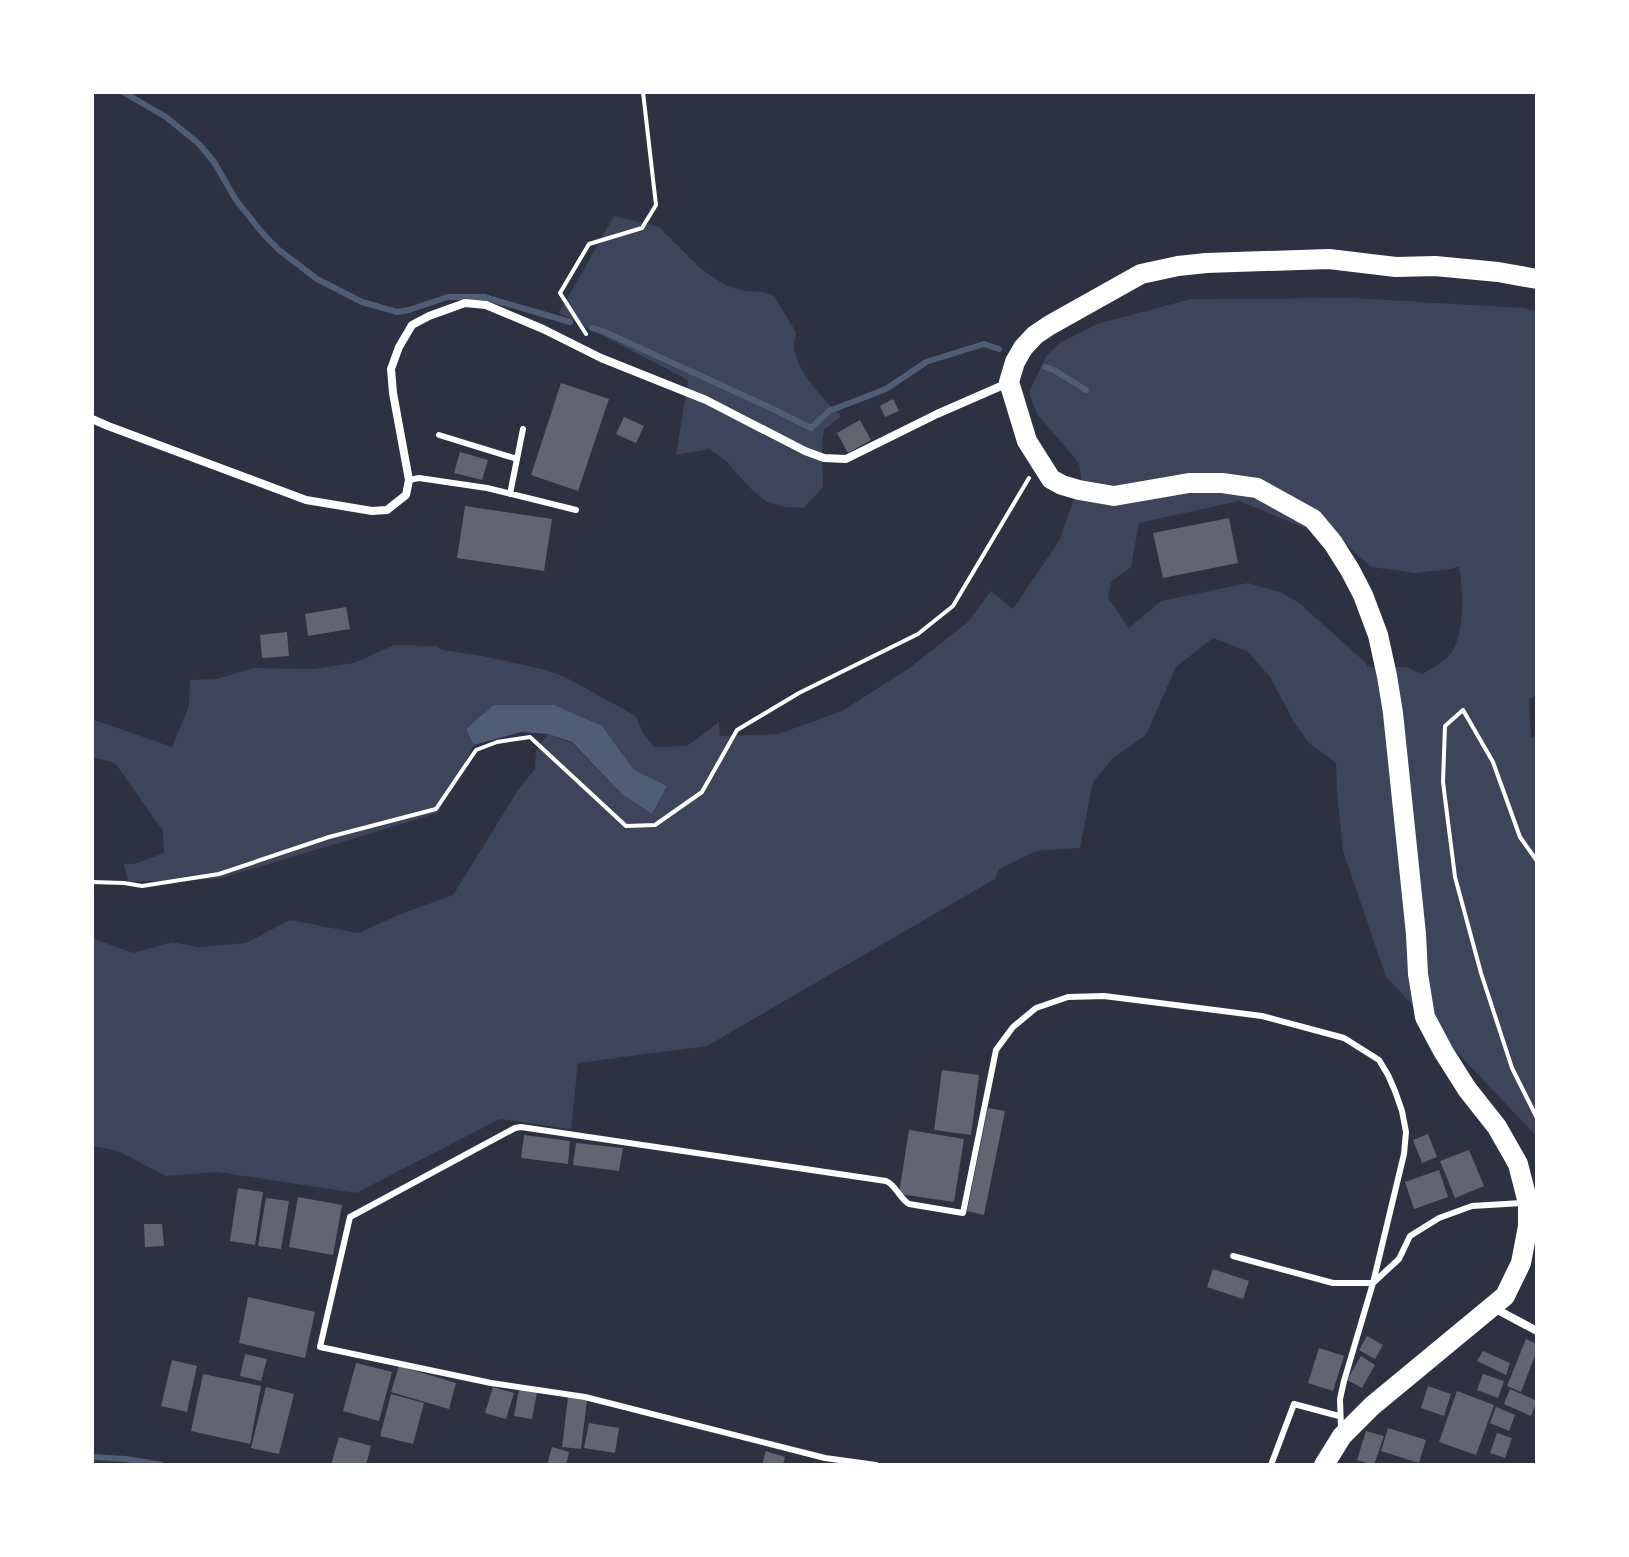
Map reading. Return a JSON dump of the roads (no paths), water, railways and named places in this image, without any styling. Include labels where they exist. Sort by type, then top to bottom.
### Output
[{"type":"main road","points":[[1324,1465],[1341,1426],[1372,1406],[1505,1296],[1521,1263],[1532,1227],[1518,1164],[1497,1127],[1467,1089],[1425,1017],[1418,974],[1396,738],[1378,635],[1350,570],[1313,519],[1257,488],[1222,483],[1189,483],[1114,496],[1062,485],[1046,471],[1027,441],[1009,382],[1015,362],[1035,335],[1141,274],[1178,266],[1329,259],[1396,267],[1435,266],[1498,272],[1537,279]]},
{"type":"street","points":[[92,419],[306,500],[372,511],[387,510],[406,495],[409,480],[391,369],[399,347],[412,325],[465,303],[486,305],[543,329],[601,358],[706,400],[824,458],[846,459],[857,455],[1009,382]]},
{"type":"street","points":[[1492,1307],[1535,1330]]},
{"type":"lane","points":[[510,494],[523,429]]},
{"type":"lane","points":[[439,435],[517,459]]},
{"type":"lane","points":[[409,480],[419,478],[510,494],[576,510]]},
{"type":"lane","points":[[876,1465],[825,1458],[585,1397],[491,1383],[320,1347],[350,1217],[521,1127],[886,1181],[909,1204],[963,1213],[996,1050],[1013,1027],[1036,1008],[1068,997],[1104,996],[1262,1016],[1344,1038],[1379,1060],[1388,1075],[1402,1111],[1406,1132],[1404,1154],[1373,1283],[1344,1381],[1340,1399],[1341,1426],[1294,1404],[1271,1465]]},
{"type":"lane","points":[[1233,1256],[1333,1283],[1373,1283],[1399,1259],[1410,1236],[1439,1218],[1472,1206],[1528,1203]]},
{"type":"lane","points":[[1535,1330],[1537,1319]]},
{"type":"waterway","points":[[123,92],[166,117],[199,144],[214,162],[236,200],[264,235],[317,279],[362,302],[397,312],[448,297],[484,297],[570,322]]},
{"type":"waterway","points":[[592,328],[811,428],[829,411],[886,389],[926,362],[984,344],[999,349]]},
{"type":"waterway","points":[[1045,367],[1086,390]]},
{"type":"waterway","points":[[92,1457],[162,1465]]}]
